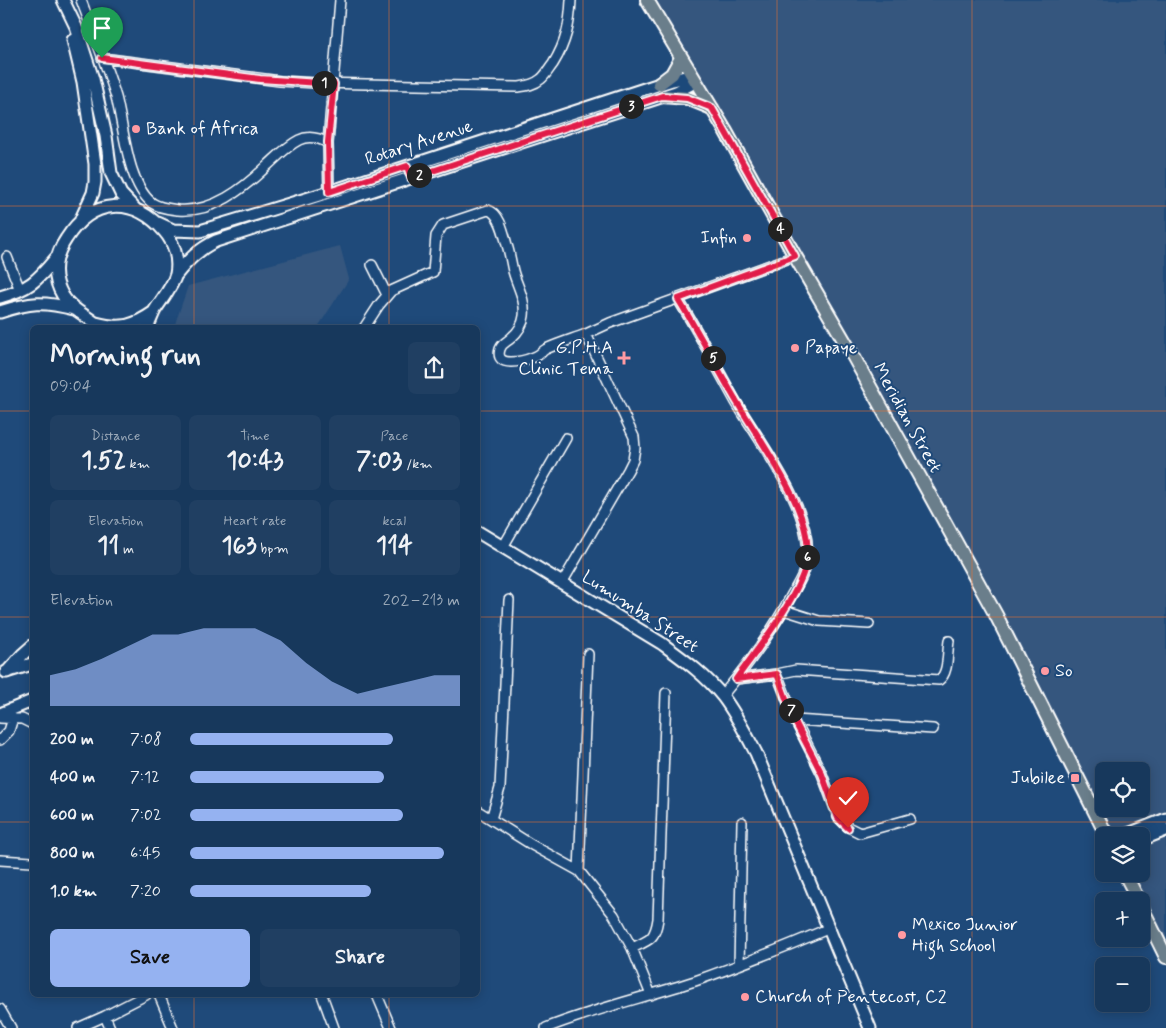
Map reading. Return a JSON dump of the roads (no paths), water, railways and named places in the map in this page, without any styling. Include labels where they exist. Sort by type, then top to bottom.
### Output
[{"type":"main road","name":"Meridian Street","points":[[647,0],[712,108],[852,354],[996,615],[1102,827]]},
{"type":"main road","points":[[66,5],[76,27],[93,79],[106,136],[111,173],[121,194],[136,210]]},
{"type":"main road","points":[[0,297],[30,286],[36,281],[56,258],[61,246],[80,219],[93,193],[95,164],[83,82],[66,5]]},
{"type":"main road","points":[[681,58],[661,90],[712,108]]},
{"type":"main road","name":"Rotary Avenue","points":[[176,275],[195,254],[216,241],[411,178],[693,79]]},
{"type":"main road","name":"Rotary Avenue","points":[[158,223],[173,230],[200,231],[407,166],[661,90]]},
{"type":"main road","points":[[407,166],[411,178]]},
{"type":"main road","points":[[80,219],[105,208],[122,206],[136,210],[158,223],[167,234],[176,254],[176,275],[148,325]]},
{"type":"main road","points":[[56,258],[55,274],[58,287],[64,298],[74,309],[98,325]]},
{"type":"main road","points":[[0,312],[36,302],[74,309]]},
{"type":"main road","points":[[131,325],[154,312]]},
{"type":"main road","name":"Lumumba Street","points":[[480,533],[661,643],[687,662],[722,696],[740,722],[756,753],[830,928],[850,984],[870,1028]]},
{"type":"main road","points":[[3,674],[30,648]]},
{"type":"main road","points":[[3,674],[30,665]]},
{"type":"main road","points":[[0,716],[30,702]]},
{"type":"main road","points":[[1144,827],[1166,818]]},
{"type":"main road","points":[[1150,836],[1166,830]]},
{"type":"main road","points":[[1150,925],[1166,958]]},
{"type":"street","points":[[81,0],[118,104],[133,171],[144,194],[154,204],[175,210],[192,211],[209,206],[224,200],[238,191],[299,140],[314,137],[328,142]]},
{"type":"street","points":[[329,192],[328,142],[340,0]]},
{"type":"street","points":[[102,58],[260,79],[334,84],[518,88],[530,86],[540,80],[560,51],[566,38],[571,0]]},
{"type":"street","points":[[366,325],[391,291],[432,272],[434,268],[436,236],[443,225],[488,210],[494,211],[497,216],[524,302],[522,326],[499,350],[500,358],[503,362],[508,363],[536,357],[545,349],[602,326],[795,256]]},
{"type":"street","points":[[7,256],[20,290]]},
{"type":"street","points":[[372,265],[387,296]]},
{"type":"street","points":[[678,299],[736,402],[793,496],[803,521],[808,546],[807,561],[802,576],[784,610],[722,696]]},
{"type":"street","points":[[562,582],[628,470],[635,448],[634,437],[625,416],[586,334]]},
{"type":"street","points":[[503,547],[566,438]]},
{"type":"street","points":[[491,819],[500,788],[509,600]]},
{"type":"street","points":[[784,610],[819,621],[870,624]]},
{"type":"street","points":[[736,679],[796,670],[939,680],[943,677],[945,671],[948,641]]},
{"type":"street","points":[[579,871],[588,654]]},
{"type":"street","points":[[777,674],[794,720],[822,774],[838,818],[848,828],[860,833],[910,819]]},
{"type":"street","points":[[632,948],[650,940],[656,931],[658,919],[666,693]]},
{"type":"street","points":[[0,716],[22,719],[30,723]]},
{"type":"street","points":[[0,740],[8,731],[13,718]]},
{"type":"street","points":[[794,720],[933,729]]},
{"type":"street","points":[[480,812],[532,846],[579,871],[614,915],[632,948],[651,995]]},
{"type":"street","points":[[739,966],[742,822]]},
{"type":"street","points":[[0,860],[30,862]]},
{"type":"street","points":[[546,1028],[570,1018],[651,995],[739,966],[830,928]]},
{"type":"street","points":[[78,1028],[142,997]]},
{"type":"street","points":[[160,997],[173,1028]]},
{"type":"street","points":[[323,997],[334,1028]]},
{"type":"street","points":[[378,997],[391,1028]]},
{"type":"street","points":[[0,1009],[11,1028]]},
{"type":"street","points":[[106,1016],[110,1028]]},
{"type":"place","name":"Bank of Africa","points":[[136,129]]},
{"type":"place","name":"Infin","points":[[747,238]]},
{"type":"place","name":"Papaye","points":[[795,348]]},
{"type":"place","name":"G.P.H.A Clinic Tema","points":[[624,358]]},
{"type":"place","name":"So","points":[[1045,671]]},
{"type":"place","name":"Jubilee","points":[[1075,778]]},
{"type":"place","name":"Mexico Junior High School","points":[[902,935]]},
{"type":"place","name":"Church of Pentecost, C2","points":[[745,997]]}]
